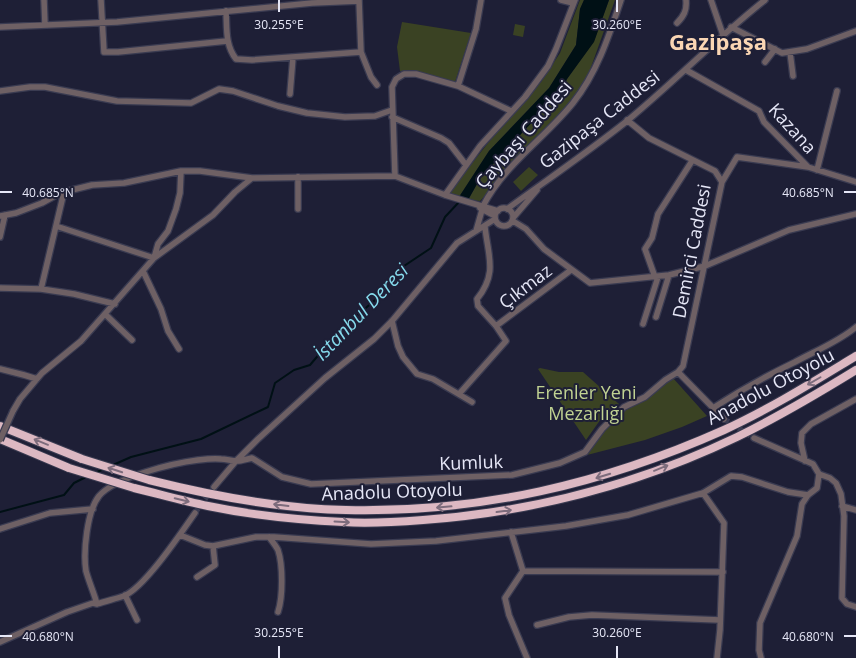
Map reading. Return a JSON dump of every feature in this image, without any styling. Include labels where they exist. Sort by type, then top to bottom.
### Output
[{"type":"highway","name":"Anadolu Otoyolu","points":[[0,426],[82,459],[149,480],[213,496],[308,508],[346,510],[419,509],[461,506],[544,492],[616,472],[689,445],[726,429],[777,402],[856,356]]},
{"type":"highway","name":"Anadolu Otoyolu","points":[[0,439],[70,468],[134,488],[209,506],[345,522],[428,520],[510,510],[546,503],[619,483],[735,438],[781,414],[856,370]]},
{"type":"street","points":[[44,0],[45,25]]},
{"type":"street","points":[[101,0],[104,52],[227,41]]},
{"type":"street","points":[[266,0],[266,7]]},
{"type":"street","points":[[0,28],[102,23],[226,12],[312,1],[359,0],[361,52],[371,77],[377,85]]},
{"type":"street","points":[[458,86],[476,29],[481,0]]},
{"type":"street","points":[[445,195],[480,146],[534,85],[548,66],[574,2],[561,0]]},
{"type":"street","name":"Çaybaşı Caddesi","points":[[476,231],[481,207],[511,167],[574,103],[598,63],[621,0]]},
{"type":"street","points":[[677,23],[684,16],[687,7],[686,0]]},
{"type":"street","points":[[712,0],[723,35]]},
{"type":"street","name":"Gazipaşa Caddesi","points":[[507,209],[627,120],[706,53],[731,27],[765,0]]},
{"type":"street","points":[[226,12],[227,41],[236,59],[252,60],[361,52]]},
{"type":"street","points":[[731,27],[782,53],[807,49],[856,31]]},
{"type":"street","points":[[765,62],[775,49]]},
{"type":"street","points":[[790,52],[793,76]]},
{"type":"street","points":[[290,94],[293,57]]},
{"type":"street","name":"Kazana","points":[[686,70],[759,111],[764,122],[808,167],[856,182]]},
{"type":"street","points":[[395,176],[392,86],[396,78],[404,74],[416,74],[458,86],[511,111]]},
{"type":"street","points":[[0,91],[45,87],[117,101],[192,103],[219,89],[233,91],[278,106],[307,113],[345,117],[375,116],[392,110]]},
{"type":"street","points":[[817,170],[837,91]]},
{"type":"street","points":[[392,117],[449,143],[466,165]]},
{"type":"street","name":"Demirci Caddesi","points":[[627,120],[649,138],[715,171],[722,182],[683,366],[678,372]]},
{"type":"street","points":[[722,182],[737,157],[808,167]]},
{"type":"street","points":[[643,324],[656,277],[645,249],[652,238],[658,214],[692,161]]},
{"type":"street","points":[[154,258],[158,244],[168,231],[176,209],[180,192],[181,171]]},
{"type":"street","points":[[0,237],[2,216],[42,203],[64,192],[92,185],[124,182],[181,171],[200,171],[252,178],[395,176],[481,207],[496,215],[500,226]]},
{"type":"street","points":[[298,177],[298,209]]},
{"type":"street","points":[[0,439],[13,410],[37,379],[82,341],[154,258],[212,215],[252,178]]},
{"type":"street","name":"Gazipaşa Caddesi","points":[[512,221],[543,183]]},
{"type":"street","points":[[41,289],[64,192]]},
{"type":"street","points":[[476,231],[507,209],[512,212],[512,221]]},
{"type":"street","points":[[512,221],[526,229],[544,249],[590,284],[669,276],[705,266],[789,230],[856,214]]},
{"type":"street","points":[[214,487],[236,461],[325,378],[374,339],[392,322],[456,243],[485,227],[500,226],[512,221]]},
{"type":"street","points":[[56,226],[154,258]]},
{"type":"street","points":[[485,227],[490,260],[489,280],[477,299],[478,306],[496,326]]},
{"type":"street","name":"Çıkmaz","points":[[459,394],[506,341],[496,326],[572,270]]},
{"type":"street","points":[[143,271],[161,309],[168,331],[179,349]]},
{"type":"street","points":[[656,317],[669,276]]},
{"type":"street","points":[[0,288],[41,289],[74,294],[115,304]]},
{"type":"street","points":[[106,314],[132,340]]},
{"type":"street","points":[[392,322],[403,357],[418,374],[433,379],[472,402]]},
{"type":"street","points":[[713,408],[746,386],[848,334],[856,328]]},
{"type":"street","points":[[0,369],[37,379]]},
{"type":"street","points":[[678,372],[724,419]]},
{"type":"street","name":"Kumluk","points":[[93,509],[99,496],[113,485],[155,469],[199,460],[221,459],[236,461],[252,458],[282,477],[311,484],[512,475],[560,463],[585,452],[602,429],[624,406],[645,397],[678,372]]},
{"type":"street","points":[[805,461],[801,443],[802,433],[811,424],[856,399]]},
{"type":"street","points":[[754,438],[813,464],[819,474],[830,478],[836,483],[841,494],[842,506],[844,557],[842,598],[847,604],[856,606]]},
{"type":"street","points":[[761,658],[759,650],[760,623],[797,536],[802,504],[808,495],[817,488],[819,474]]},
{"type":"street","points":[[180,535],[205,545],[213,546],[256,536],[371,544],[436,541],[566,526],[628,515],[703,493],[731,476],[742,477],[788,492],[808,495]]},
{"type":"street","points":[[703,493],[724,523],[723,572],[717,658]]},
{"type":"street","points":[[842,506],[856,510]]},
{"type":"street","points":[[0,529],[50,513],[93,509],[85,559],[86,571],[97,604]]},
{"type":"street","points":[[0,642],[67,612],[125,595],[140,585],[195,513]]},
{"type":"street","points":[[511,532],[523,571],[506,598],[509,615],[527,658]]},
{"type":"street","points":[[269,537],[278,549],[282,600],[278,612]]},
{"type":"street","points":[[197,577],[215,565],[213,546]]},
{"type":"street","points":[[523,571],[723,572]]},
{"type":"street","points":[[125,595],[137,620]]},
{"type":"street","points":[[537,625],[568,617],[592,615],[720,620]]},
{"type":"green space","points":[[580,0],[584,0],[580,9],[576,45],[549,88],[489,151],[459,197],[449,192],[508,118],[541,82],[560,53]]},
{"type":"green space","points":[[609,0],[615,0],[580,98],[480,201],[468,200],[481,177],[562,90],[567,79],[594,41]]},
{"type":"green space","points":[[402,22],[471,33],[455,82],[414,72],[400,71],[397,47]]},
{"type":"green space","points":[[515,24],[525,26],[523,37],[513,35]]},
{"type":"green space","points":[[529,167],[538,175],[521,191],[513,182]]},
{"type":"green space","name":"Erenler Yeni Mezarlığı","points":[[538,369],[559,372],[583,372],[619,404],[603,416],[586,440]]},
{"type":"green space","points":[[673,378],[707,416],[645,440],[587,455],[604,430],[625,408],[649,396]]},
{"type":"shaded area","points":[[584,0],[609,0],[594,42],[567,79],[562,90],[481,177],[468,200],[459,197],[489,151],[549,88],[576,45],[580,9]]},
{"type":"waterway","name":"İstanbul Deresi","points":[[113,465],[131,457],[201,439],[268,407],[275,383],[294,370],[310,365],[338,332],[375,300],[398,270],[431,248],[445,217],[459,202]]},
{"type":"waterway","name":"İstanbul Deresi","points":[[95,473],[104,469]]},
{"type":"waterway","name":"İstanbul Deresi","points":[[0,512],[64,495],[74,483],[88,476]]},
{"type":"tunnel","points":[[724,419],[754,438]]},
{"type":"tunnel","points":[[195,513],[210,492]]},
{"type":"district","name":"Gazipaşa","points":[[718,41]]}]
